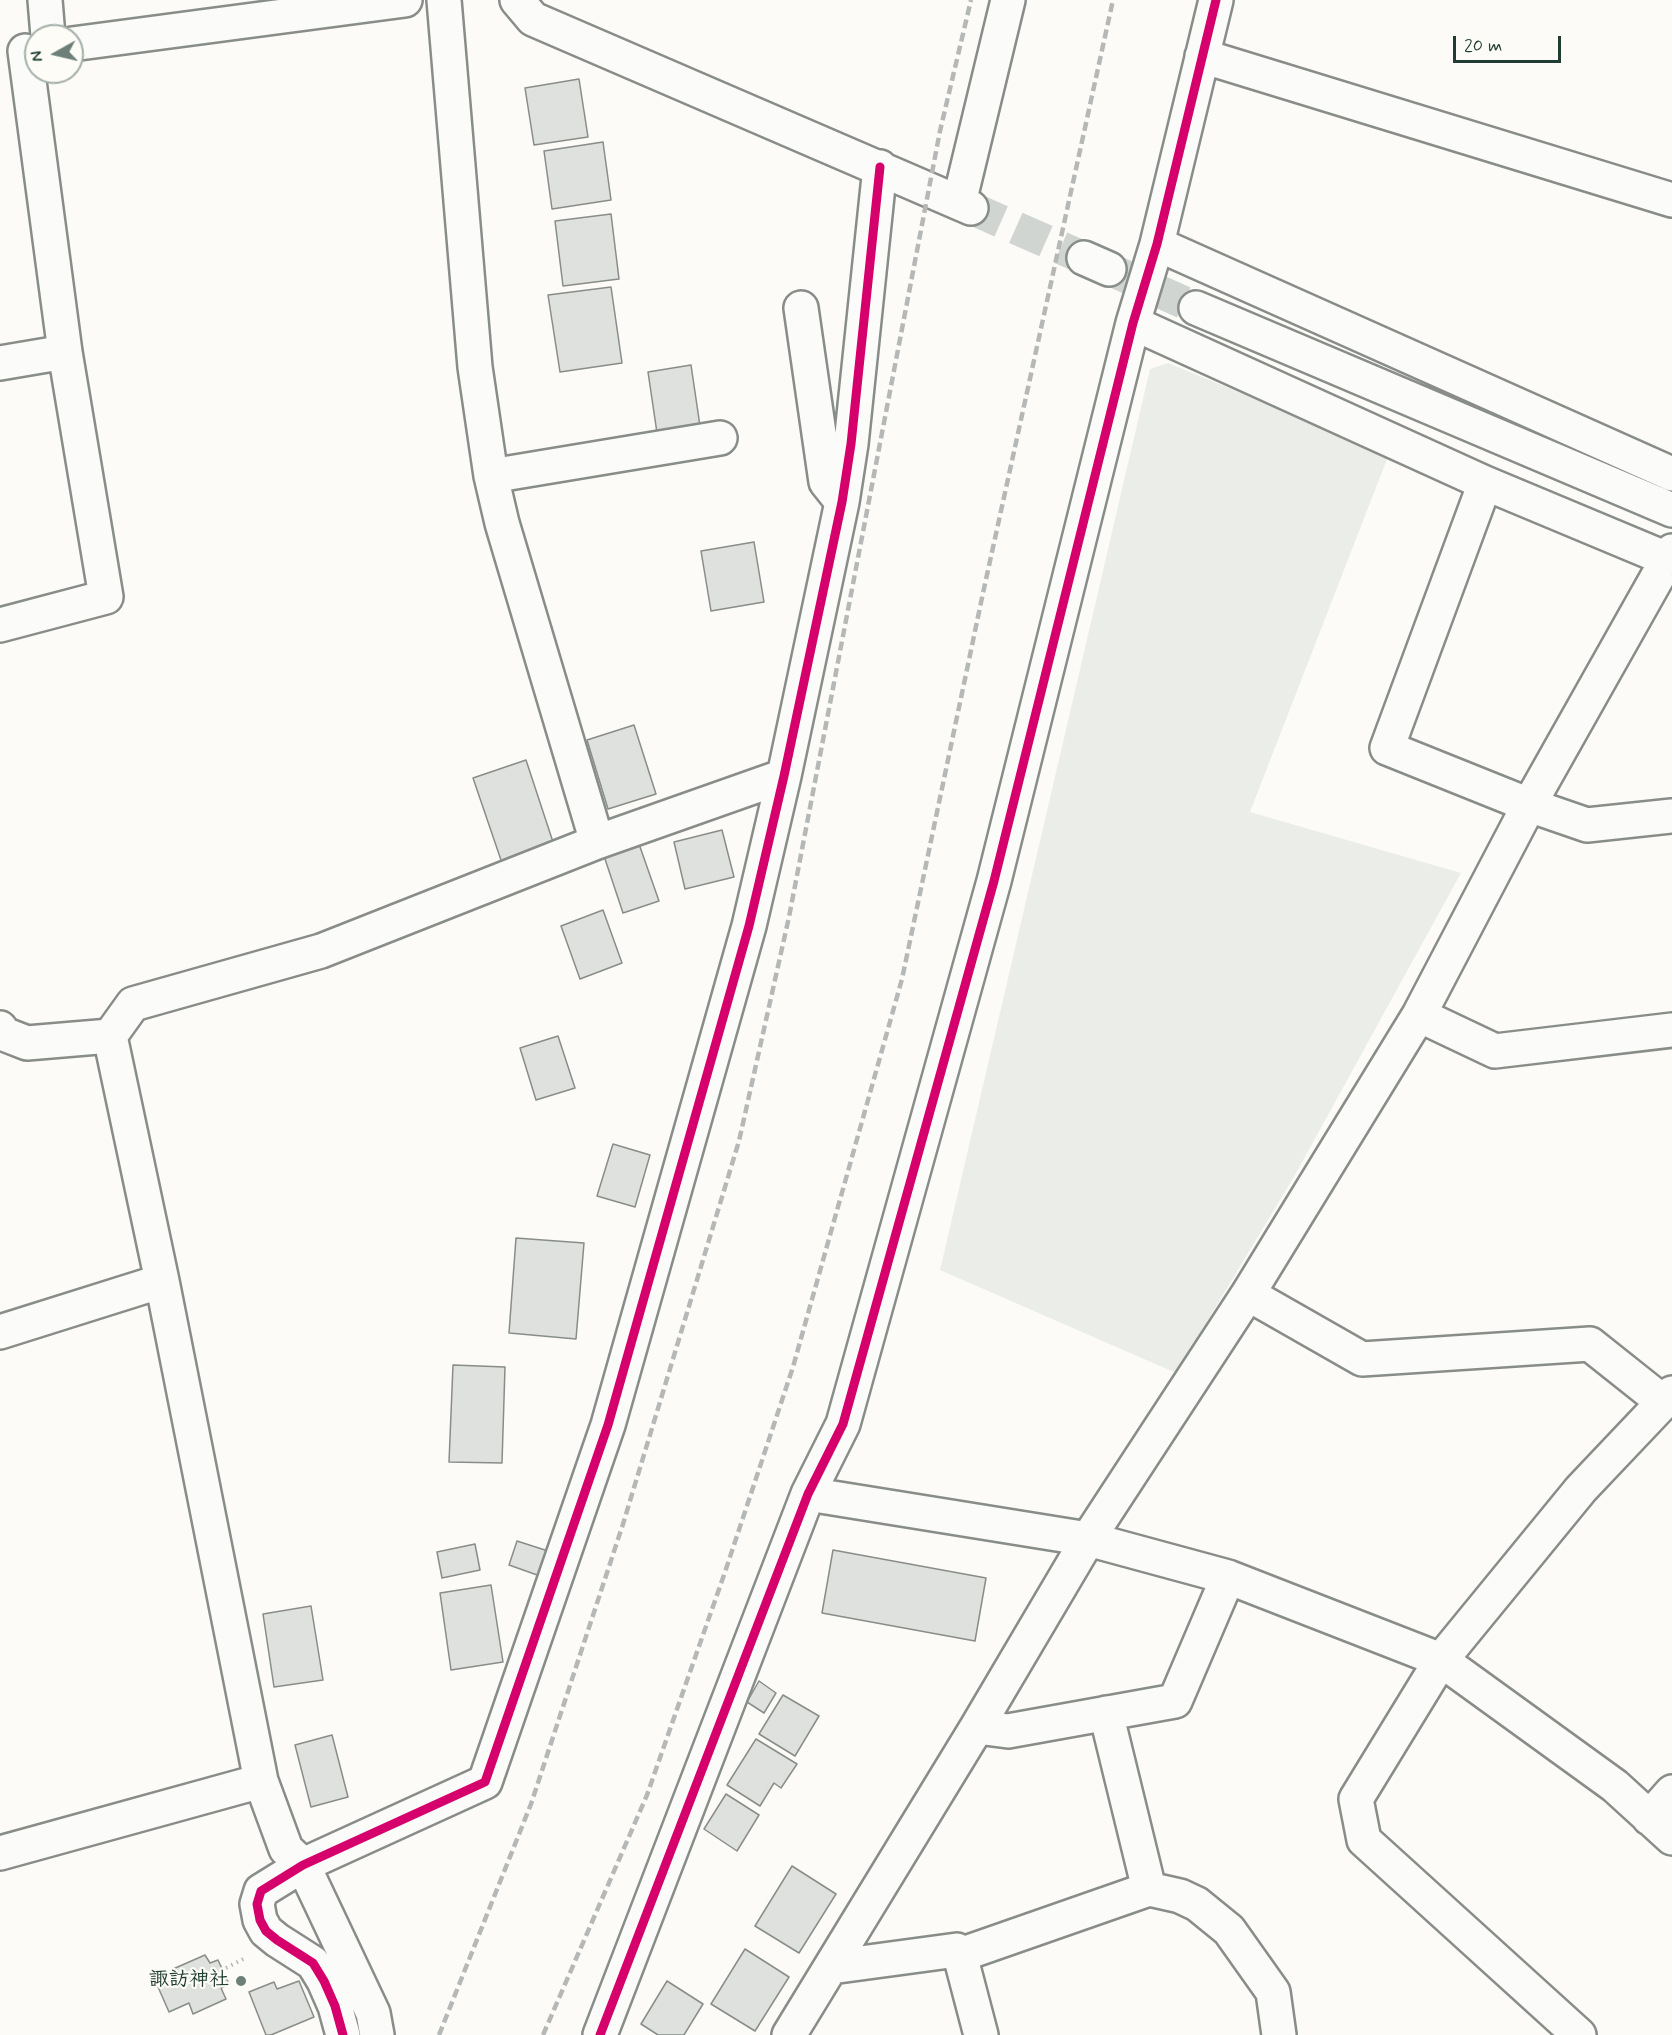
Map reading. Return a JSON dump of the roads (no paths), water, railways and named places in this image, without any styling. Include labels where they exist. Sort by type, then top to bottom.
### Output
[{"type":"street","points":[[36,24],[45,0]]},
{"type":"street","points":[[84,42],[237,11],[405,0]]},
{"type":"street","points":[[444,0],[475,367],[491,476],[502,523],[597,842]]},
{"type":"street","points":[[517,0],[533,19],[965,205],[1008,0]]},
{"type":"street","points":[[600,2035],[808,1494],[843,1424],[987,904],[1134,323],[1157,244],[1216,0]]},
{"type":"street","points":[[1202,56],[1672,200]]},
{"type":"street","points":[[0,625],[106,597],[64,352],[31,84]]},
{"type":"street","points":[[343,2035],[335,2006],[324,1981],[313,1964],[266,1930],[260,1920],[257,1904],[261,1891],[303,1865],[485,1782],[608,1425],[749,926],[784,776],[842,502],[851,444],[880,167]]},
{"type":"street","points":[[1157,244],[1672,474]]},
{"type":"street","points":[[801,308],[826,482],[842,502]]},
{"type":"street","points":[[1196,308],[1672,510]]},
{"type":"street","points":[[789,2035],[977,1727],[1088,1539],[1248,1294],[1419,1015],[1530,805],[1670,555],[1485,483],[1134,323]]},
{"type":"street","points":[[0,363],[64,352]]},
{"type":"street","points":[[491,476],[720,438]]},
{"type":"street","points":[[1485,483],[1387,748],[1530,805],[1587,825],[1672,816]]},
{"type":"street","points":[[375,2024],[303,1865],[286,1849],[261,1782],[162,1281],[110,1036],[133,1004],[321,951],[597,842],[784,776]]},
{"type":"street","points":[[1419,1015],[1495,1051],[1672,1030]]},
{"type":"street","points":[[0,1028],[4,1034],[27,1043],[110,1036]]},
{"type":"street","points":[[0,1332],[162,1281]]},
{"type":"street","points":[[1248,1294],[1362,1359],[1590,1344],[1668,1398],[1581,1489],[1441,1660],[1356,1799],[1364,1840],[1580,2035]]},
{"type":"street","points":[[808,1494],[1088,1539],[1228,1577],[1441,1660],[1615,1786],[1661,1828],[1672,1792]]},
{"type":"street","points":[[977,1727],[1008,1731],[1175,1701],[1228,1577]]},
{"type":"street","points":[[1106,1713],[1149,1889]]},
{"type":"street","points":[[0,1853],[261,1782]]},
{"type":"street","points":[[960,1955],[1149,1889],[1180,1896],[1197,1904],[1229,1930],[1273,1992],[1279,2035]]},
{"type":"street","points":[[831,1967],[957,1950],[981,2035]]},
{"type":"tunnel","points":[[971,208],[1084,258]]},
{"type":"tunnel","points":[[1109,269],[1196,308]]},
{"type":"railway","points":[[439,2035],[531,1804],[623,1524],[739,1141],[789,917],[940,131],[971,0]]},
{"type":"railway","points":[[543,2035],[647,1795],[725,1572],[793,1367],[902,979],[983,593],[1113,0]]},
{"type":"place","name":"諏訪神社","points":[[241,1981]]}]
